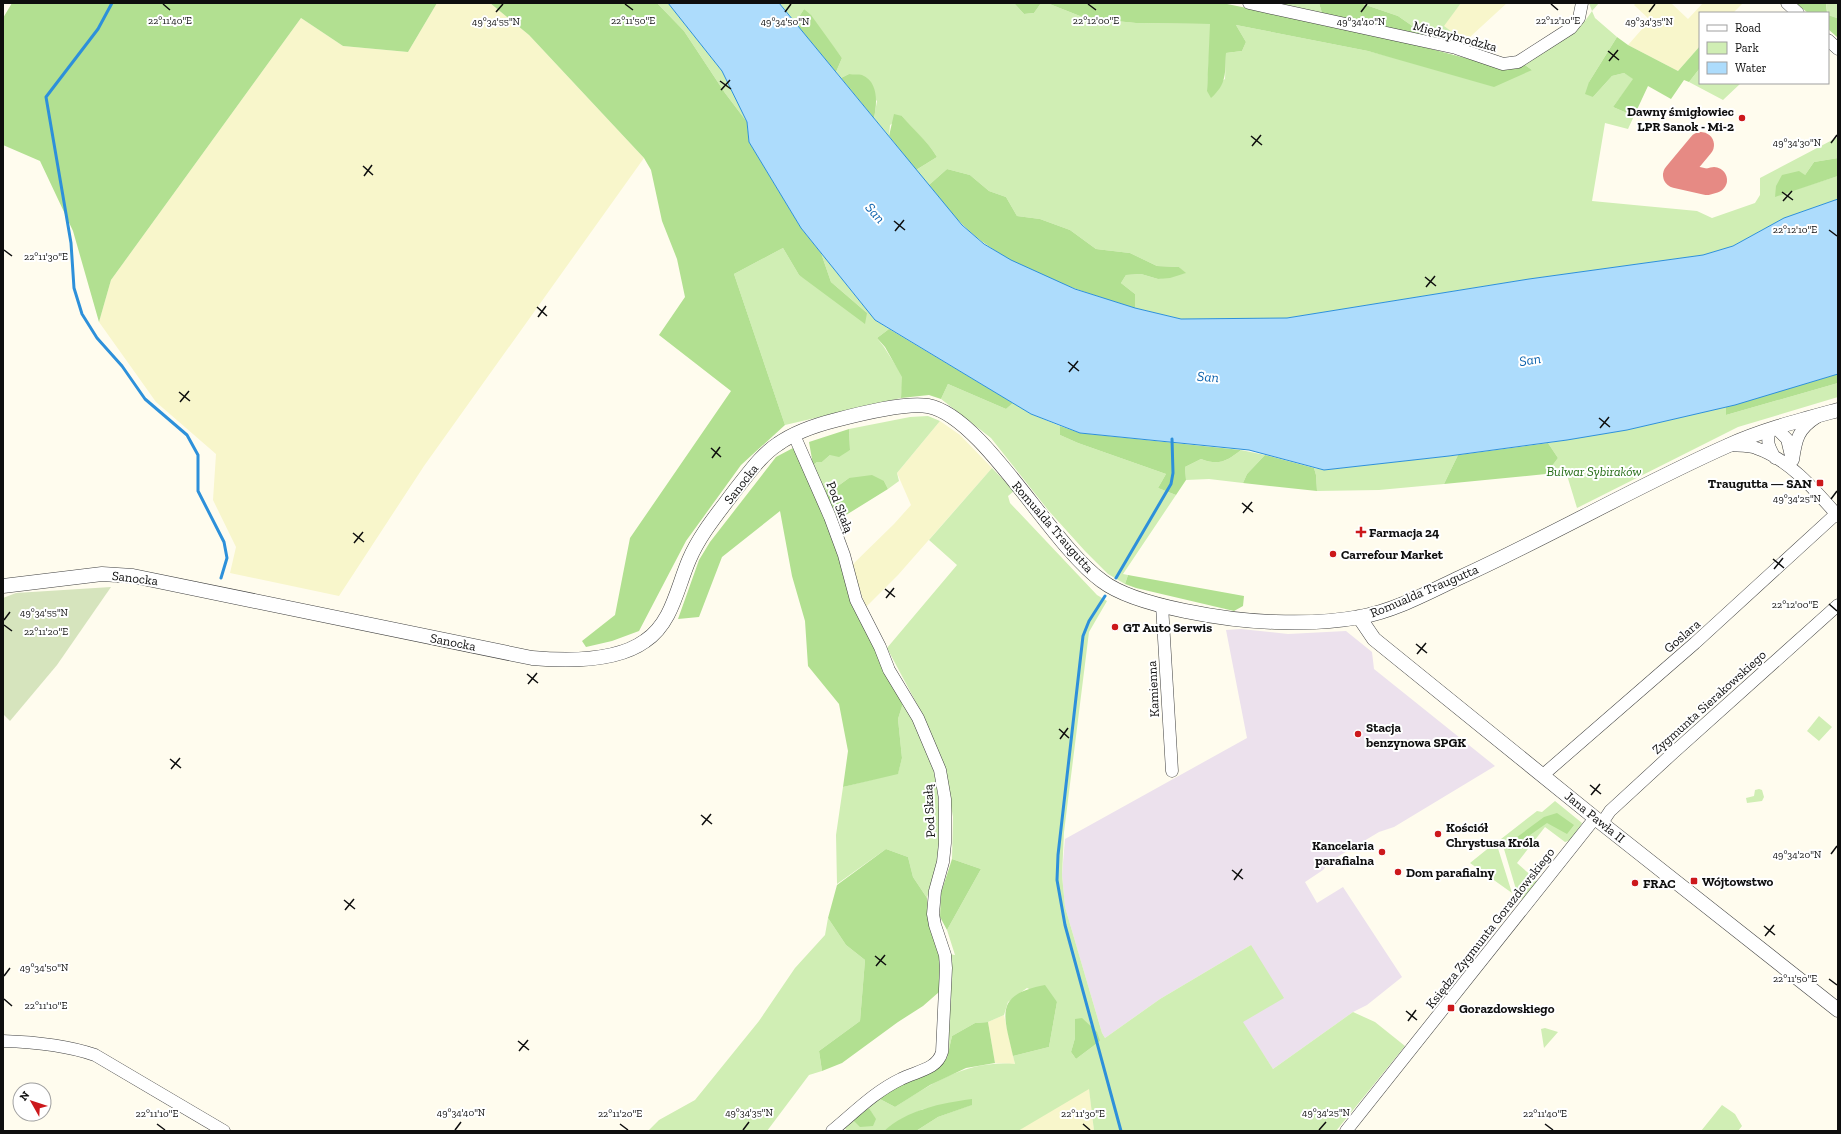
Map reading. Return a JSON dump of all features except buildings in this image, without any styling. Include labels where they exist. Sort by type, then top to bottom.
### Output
[{"type":"street","name":"Międzybrodzka","points":[[1249,3],[1456,48],[1496,62],[1510,64],[1518,62],[1571,28],[1579,18],[1582,3]]},
{"type":"street","points":[[1786,3],[1797,12]]},
{"type":"street","points":[[1829,41],[1838,49]]},
{"type":"street","name":"Romualda Traugutta","points":[[794,435],[836,420],[870,413],[915,405],[937,409],[956,420],[992,454],[1071,552],[1088,570],[1117,591],[1162,605],[1216,616],[1256,621],[1301,622],[1359,617],[1395,606],[1494,562],[1728,445],[1773,429],[1838,410]]},
{"type":"street","points":[[1793,460],[1796,439],[1800,432],[1808,423],[1823,414]]},
{"type":"street","points":[[1775,458],[1768,446],[1767,438],[1773,429],[1787,439],[1797,474]]},
{"type":"street","name":"Sanocka","points":[[3,586],[102,574],[133,576],[532,658],[578,659],[624,652],[637,646],[656,633],[669,611],[688,562],[704,532],[758,462],[773,448],[794,435]]},
{"type":"street","name":"Pod Skałą","points":[[794,435],[830,516],[844,555],[856,600],[880,647],[889,670],[918,718],[931,746],[940,770],[945,799],[944,850],[933,902],[935,926],[945,955],[946,968],[942,1052],[940,1060],[929,1068],[901,1078],[881,1089],[832,1131]]},
{"type":"street","points":[[1728,445],[1755,448],[1775,458],[1797,474],[1837,515]]},
{"type":"street","name":"Goslara","points":[[1543,775],[1695,643],[1837,515]]},
{"type":"street","name":"Kamienna","points":[[1162,605],[1172,771]]},
{"type":"street","name":"Zygmunta Sierakowskiego","points":[[1599,820],[1838,605]]},
{"type":"street","name":"Jana Pawła II","points":[[1359,617],[1374,639],[1838,1010]]},
{"type":"street","name":"Księdza Zygmunta Gorazdowskiego","points":[[1346,1131],[1599,820]]},
{"type":"street","points":[[3,1041],[40,1043],[84,1051],[95,1055],[224,1131]]},
{"type":"shaded area","points":[[437,3],[490,3],[529,35],[644,158],[424,466],[339,596],[230,573],[236,547],[213,500],[216,454],[156,402],[99,322],[111,280],[301,18],[343,46],[408,52]]},
{"type":"shaded area","points":[[1461,3],[1507,3],[1470,37],[1459,37],[1443,26]]},
{"type":"shaded area","points":[[1636,3],[1671,3],[1688,19],[1703,3],[1743,3],[1734,12],[1699,12],[1699,47],[1678,71],[1628,45],[1650,20],[1634,5]]},
{"type":"shaded area","points":[[940,421],[960,435],[992,468],[898,575],[866,607],[851,566],[894,524],[911,505],[897,473]]},
{"type":"shaded area","points":[[1241,629],[1288,634],[1346,631],[1372,652],[1374,669],[1495,766],[1394,827],[1379,832],[1329,862],[1323,870],[1305,882],[1317,903],[1343,887],[1402,977],[1367,1005],[1353,1012],[1273,1069],[1242,1022],[1251,945],[1160,999],[1105,1038],[1102,1033],[1065,907],[1062,875],[1065,839],[1247,738],[1226,630]]},
{"type":"shaded area","points":[[1004,1015],[1015,1064],[995,1063],[988,1022]]},
{"type":"shaded area","points":[[1089,1088],[1094,1131],[1018,1131],[1022,1128]]},
{"type":"green space","points":[[12,3],[437,3],[408,52],[343,46],[301,18],[111,280],[99,322],[73,231],[40,161],[3,145],[3,18]]},
{"type":"green space","points":[[490,3],[657,3],[684,31],[725,93],[747,122],[749,142],[801,228],[821,253],[831,282],[867,313],[865,324],[799,275],[783,248],[734,274],[785,425],[741,465],[686,541],[639,631],[612,641],[586,647],[582,641],[615,615],[630,538],[731,391],[659,335],[685,297],[677,259],[662,221],[651,170],[644,158],[529,35]]},
{"type":"green space","points":[[657,3],[668,3],[722,71],[747,122],[725,93],[684,31]]},
{"type":"green space","points":[[779,3],[1014,3],[1024,14],[1034,13],[1041,3],[1047,3],[1085,18],[1136,23],[1211,24],[1207,91],[1225,79],[1226,53],[1242,51],[1246,42],[1236,25],[1368,51],[1430,67],[1532,70],[1525,65],[1585,21],[1592,11],[1595,18],[1617,37],[1589,82],[1593,97],[1612,76],[1624,73],[1634,79],[1613,107],[1634,116],[1628,129],[1605,123],[1592,201],[1697,211],[1712,218],[1755,203],[1760,195],[1760,178],[1838,137],[1838,158],[1814,162],[1805,175],[1775,196],[1838,176],[1838,199],[1784,218],[1733,246],[1703,255],[1529,279],[1287,318],[1181,319],[1135,308],[1135,294],[1121,283],[1126,275],[1141,274],[1158,279],[1185,273],[1179,267],[1157,266],[1130,253],[1096,249],[1070,230],[1040,219],[1017,216],[1006,197],[989,191],[970,175],[947,169],[929,185],[916,170],[937,157],[929,146],[902,116],[890,125],[889,136],[874,118],[877,101],[849,74],[841,78],[836,72],[842,58],[804,9],[795,23]]},
{"type":"green space","points":[[1014,3],[1041,3],[1034,13],[1024,14]]},
{"type":"green space","points":[[1047,3],[1222,3],[1367,32],[1503,68],[1525,65],[1532,70],[1494,87],[1368,51],[1236,25],[1246,42],[1242,51],[1226,53],[1223,83],[1211,98],[1207,91],[1210,24],[1136,23],[1085,18]]},
{"type":"green space","points":[[1273,3],[1319,3],[1322,13]]},
{"type":"green space","points":[[1319,3],[1360,3],[1398,16],[1431,39],[1322,13]]},
{"type":"green space","points":[[1360,3],[1461,3],[1444,26],[1459,37],[1470,37],[1466,46],[1431,39],[1398,16]]},
{"type":"green space","points":[[1589,3],[1599,3],[1592,11]]},
{"type":"green space","points":[[1796,3],[1826,3],[1827,12],[1807,12]]},
{"type":"green space","points":[[1826,3],[1838,3],[1837,18],[1829,15],[1829,12],[1828,12]]},
{"type":"green space","points":[[804,9],[811,15],[842,58],[836,72],[795,23]]},
{"type":"green space","points":[[1829,15],[1837,18],[1837,37],[1829,30]]},
{"type":"green space","points":[[1617,37],[1628,45],[1678,71],[1699,47],[1699,69],[1689,82],[1684,80],[1671,99],[1648,86],[1634,116],[1613,107],[1633,79],[1624,73],[1612,76],[1593,97],[1585,94],[1589,82]]},
{"type":"green space","points":[[1699,69],[1699,84],[1740,84],[1723,100],[1689,82]]},
{"type":"green space","points":[[849,74],[862,75],[868,78],[874,88],[876,94],[876,106],[874,118],[841,78]]},
{"type":"green space","points":[[894,114],[902,116],[937,157],[916,170],[889,136]]},
{"type":"green space","points":[[1838,158],[1838,176],[1775,197],[1776,186],[1782,175],[1799,171],[1805,175],[1814,162]]},
{"type":"green space","points":[[947,169],[970,175],[989,191],[1006,197],[1017,216],[1040,219],[1070,230],[1096,249],[1130,253],[1157,266],[1179,267],[1186,273],[1170,278],[1158,279],[1141,274],[1126,275],[1121,283],[1135,294],[1135,308],[1090,294],[1044,277],[1001,254],[981,241],[954,216],[929,185]]},
{"type":"green space","points":[[783,248],[799,275],[867,313],[831,282],[821,253],[875,320],[889,329],[877,338],[903,377],[901,398],[785,425],[734,274]]},
{"type":"green space","points":[[889,329],[1013,403],[1006,409],[948,384],[941,399],[929,395],[901,398],[902,377],[885,347],[877,338]]},
{"type":"green space","points":[[1838,374],[1838,383],[1726,415],[1726,407]]},
{"type":"green space","name":"Bulwar Sybiraków","points":[[1838,383],[1838,397],[1738,427],[1577,508],[1566,472],[1546,474],[1558,458],[1548,443],[1627,430],[1726,407],[1726,415]]},
{"type":"green space","points":[[948,384],[1006,409],[1013,403],[1031,414],[1060,426],[1060,435],[1078,443],[1166,474],[1158,488],[1176,495],[1123,574],[1128,575],[1125,584],[1108,574],[1085,551],[1048,510],[991,438],[941,399]]},
{"type":"green space","points":[[928,416],[940,421],[897,473],[899,481],[888,489],[884,481],[849,478],[838,486],[825,491],[813,465],[817,462],[822,462],[830,455],[850,450],[849,429],[910,417]]},
{"type":"green space","points":[[1060,426],[1080,433],[1241,450],[1227,460],[1213,462],[1201,459],[1185,467],[1186,480],[1176,495],[1158,488],[1166,474],[1078,443],[1060,435]]},
{"type":"green space","points":[[849,429],[850,450],[839,457],[830,455],[822,462],[817,462],[813,465],[809,442]]},
{"type":"green space","points":[[1548,443],[1558,458],[1546,474],[1444,484],[1458,455]]},
{"type":"green space","points":[[793,448],[805,471],[903,703],[898,719],[902,758],[898,774],[843,787],[848,751],[839,704],[808,666],[805,621],[792,576],[780,511],[722,557],[699,617],[678,619],[699,560],[710,542],[776,457]]},
{"type":"green space","points":[[1241,450],[1265,455],[1247,474],[1243,483],[1209,479],[1186,480],[1185,467],[1201,459],[1213,462],[1227,460]]},
{"type":"green space","points":[[1265,455],[1314,468],[1317,491],[1243,483],[1247,474]]},
{"type":"green space","points":[[1458,455],[1444,484],[1379,490],[1317,491],[1314,468],[1324,470]]},
{"type":"green space","points":[[992,468],[1014,491],[1008,496],[1010,503],[1097,595],[1107,601],[1089,632],[1064,832],[1062,875],[1065,907],[1102,1033],[1105,1038],[1160,999],[1251,945],[1284,998],[1243,1022],[1273,1069],[1353,1012],[1375,1022],[1405,1046],[1336,1131],[1094,1131],[1089,1089],[1018,1131],[916,1131],[938,1117],[971,1105],[923,1109],[900,1120],[884,1131],[847,1131],[844,1127],[853,1120],[875,1119],[869,1108],[878,1098],[895,1107],[937,1081],[966,1069],[998,1064],[1015,1064],[1013,1056],[1049,1047],[1057,1002],[1027,988],[1008,1002],[1004,1015],[988,1022],[975,1023],[952,1036],[949,1049],[947,1010],[949,954],[955,955],[947,930],[981,869],[952,859],[953,817],[944,766],[918,706],[887,648],[957,565],[929,540]],"holes":[[[1075,1019],[1100,1041],[1076,1059],[1071,1052],[1075,1038]]]},
{"type":"green space","points":[[872,475],[884,481],[888,489],[838,520],[825,491],[838,486],[849,478]]},
{"type":"green space","points":[[1128,575],[1244,596],[1243,606],[1234,611],[1136,588],[1125,584]]},
{"type":"green space","points":[[111,587],[57,665],[10,721],[3,714],[3,598],[16,593]]},
{"type":"green space","points":[[903,703],[918,727],[929,752],[937,785],[942,847],[927,898],[913,877],[908,857],[886,849],[837,884],[836,835],[843,787],[898,773],[902,758],[898,719]]},
{"type":"green space","points":[[1819,716],[1832,727],[1819,741],[1807,731]]},
{"type":"green space","points":[[1755,790],[1762,790],[1764,797],[1762,801],[1747,803],[1746,798],[1754,796]]},
{"type":"green space","points":[[1555,801],[1582,823],[1571,840],[1565,842],[1545,827],[1517,863],[1537,881],[1537,885],[1524,901],[1518,896],[1501,839],[1537,811],[1542,812]]},
{"type":"green space","points":[[1557,813],[1574,825],[1567,834],[1547,823],[1509,850],[1505,846],[1544,817]]},
{"type":"green space","points":[[1496,842],[1512,893],[1470,863]]},
{"type":"green space","points":[[886,849],[908,857],[913,877],[927,898],[928,911],[940,947],[939,992],[923,1006],[898,1022],[842,1063],[822,1071],[819,1051],[860,1021],[865,960],[846,945],[828,918],[837,885]]},
{"type":"green space","points":[[952,859],[981,869],[947,930],[940,917],[941,893]]},
{"type":"green space","points":[[828,918],[846,945],[865,960],[860,1021],[819,1051],[822,1071],[809,1075],[767,1131],[648,1131],[659,1120],[695,1100],[759,1021],[795,968],[825,935]]},
{"type":"green space","points":[[1045,985],[1057,1002],[1049,1047],[1013,1056],[1005,1018],[1006,1009],[1010,1001],[1017,995],[1028,989]]},
{"type":"green space","points":[[1082,1018],[1097,1032],[1100,1041],[1076,1059],[1071,1052],[1075,1038],[1075,1019]]},
{"type":"green space","points":[[988,1022],[995,1063],[966,1068],[930,1085],[895,1107],[878,1098],[902,1084],[937,1068],[947,1058],[952,1036],[975,1023]]},
{"type":"green space","points":[[1545,1028],[1558,1032],[1544,1048],[1541,1029]]},
{"type":"green space","points":[[972,1099],[972,1105],[938,1117],[916,1131],[884,1131],[903,1118],[925,1109],[937,1105]]},
{"type":"green space","points":[[1722,1105],[1735,1114],[1742,1126],[1738,1131],[1701,1131]]},
{"type":"green space","points":[[869,1108],[876,1119],[873,1126],[860,1127],[853,1120]]},
{"type":"water","name":"San","points":[[668,3],[779,3],[962,225],[984,244],[1011,260],[1075,289],[1135,308],[1181,319],[1287,318],[1529,279],[1703,255],[1733,246],[1784,218],[1838,199],[1838,374],[1735,405],[1627,430],[1567,440],[1449,456],[1324,470],[1249,450],[1080,433],[1031,414],[875,320],[801,228],[749,142],[747,122],[722,71]]},
{"type":"waterway","points":[[112,3],[98,29],[46,97],[71,243],[74,288],[82,314],[97,338],[122,366],[145,399],[187,435],[198,455],[198,491],[224,542],[227,558],[221,578]]},
{"type":"waterway","points":[[1116,578],[1171,484],[1173,473],[1172,439]]},
{"type":"waterway","points":[[1105,596],[1089,621],[1083,636],[1058,855],[1057,880],[1065,925],[1121,1131]]},
{"type":"taxiway","points":[[1701,145],[1676,175],[1707,182],[1714,180]]},
{"type":"place","name":"Dawny śmigłowiec LPR Sanok - Mi-2","points":[[1742,118]]},
{"type":"place","name":"Traugutta — SAN","points":[[1820,483]]},
{"type":"place","name":"Farmacja 24","points":[[1361,532]]},
{"type":"place","name":"Carrefour Market","points":[[1333,554]]},
{"type":"place","name":"GT Auto Serwis","points":[[1115,627]]},
{"type":"place","name":"Stacja benzynowa SPGK","points":[[1358,734]]},
{"type":"place","name":"Kościół Chrystusa Króla","points":[[1438,834]]},
{"type":"place","name":"Kancelaria parafialna","points":[[1382,852]]},
{"type":"place","name":"Dom parafialny","points":[[1398,872]]},
{"type":"place","name":"Wójtowstwo","points":[[1694,881]]},
{"type":"place","name":"FRAC","points":[[1635,883]]},
{"type":"place","name":"Gorazdowskiego","points":[[1451,1008]]}]
